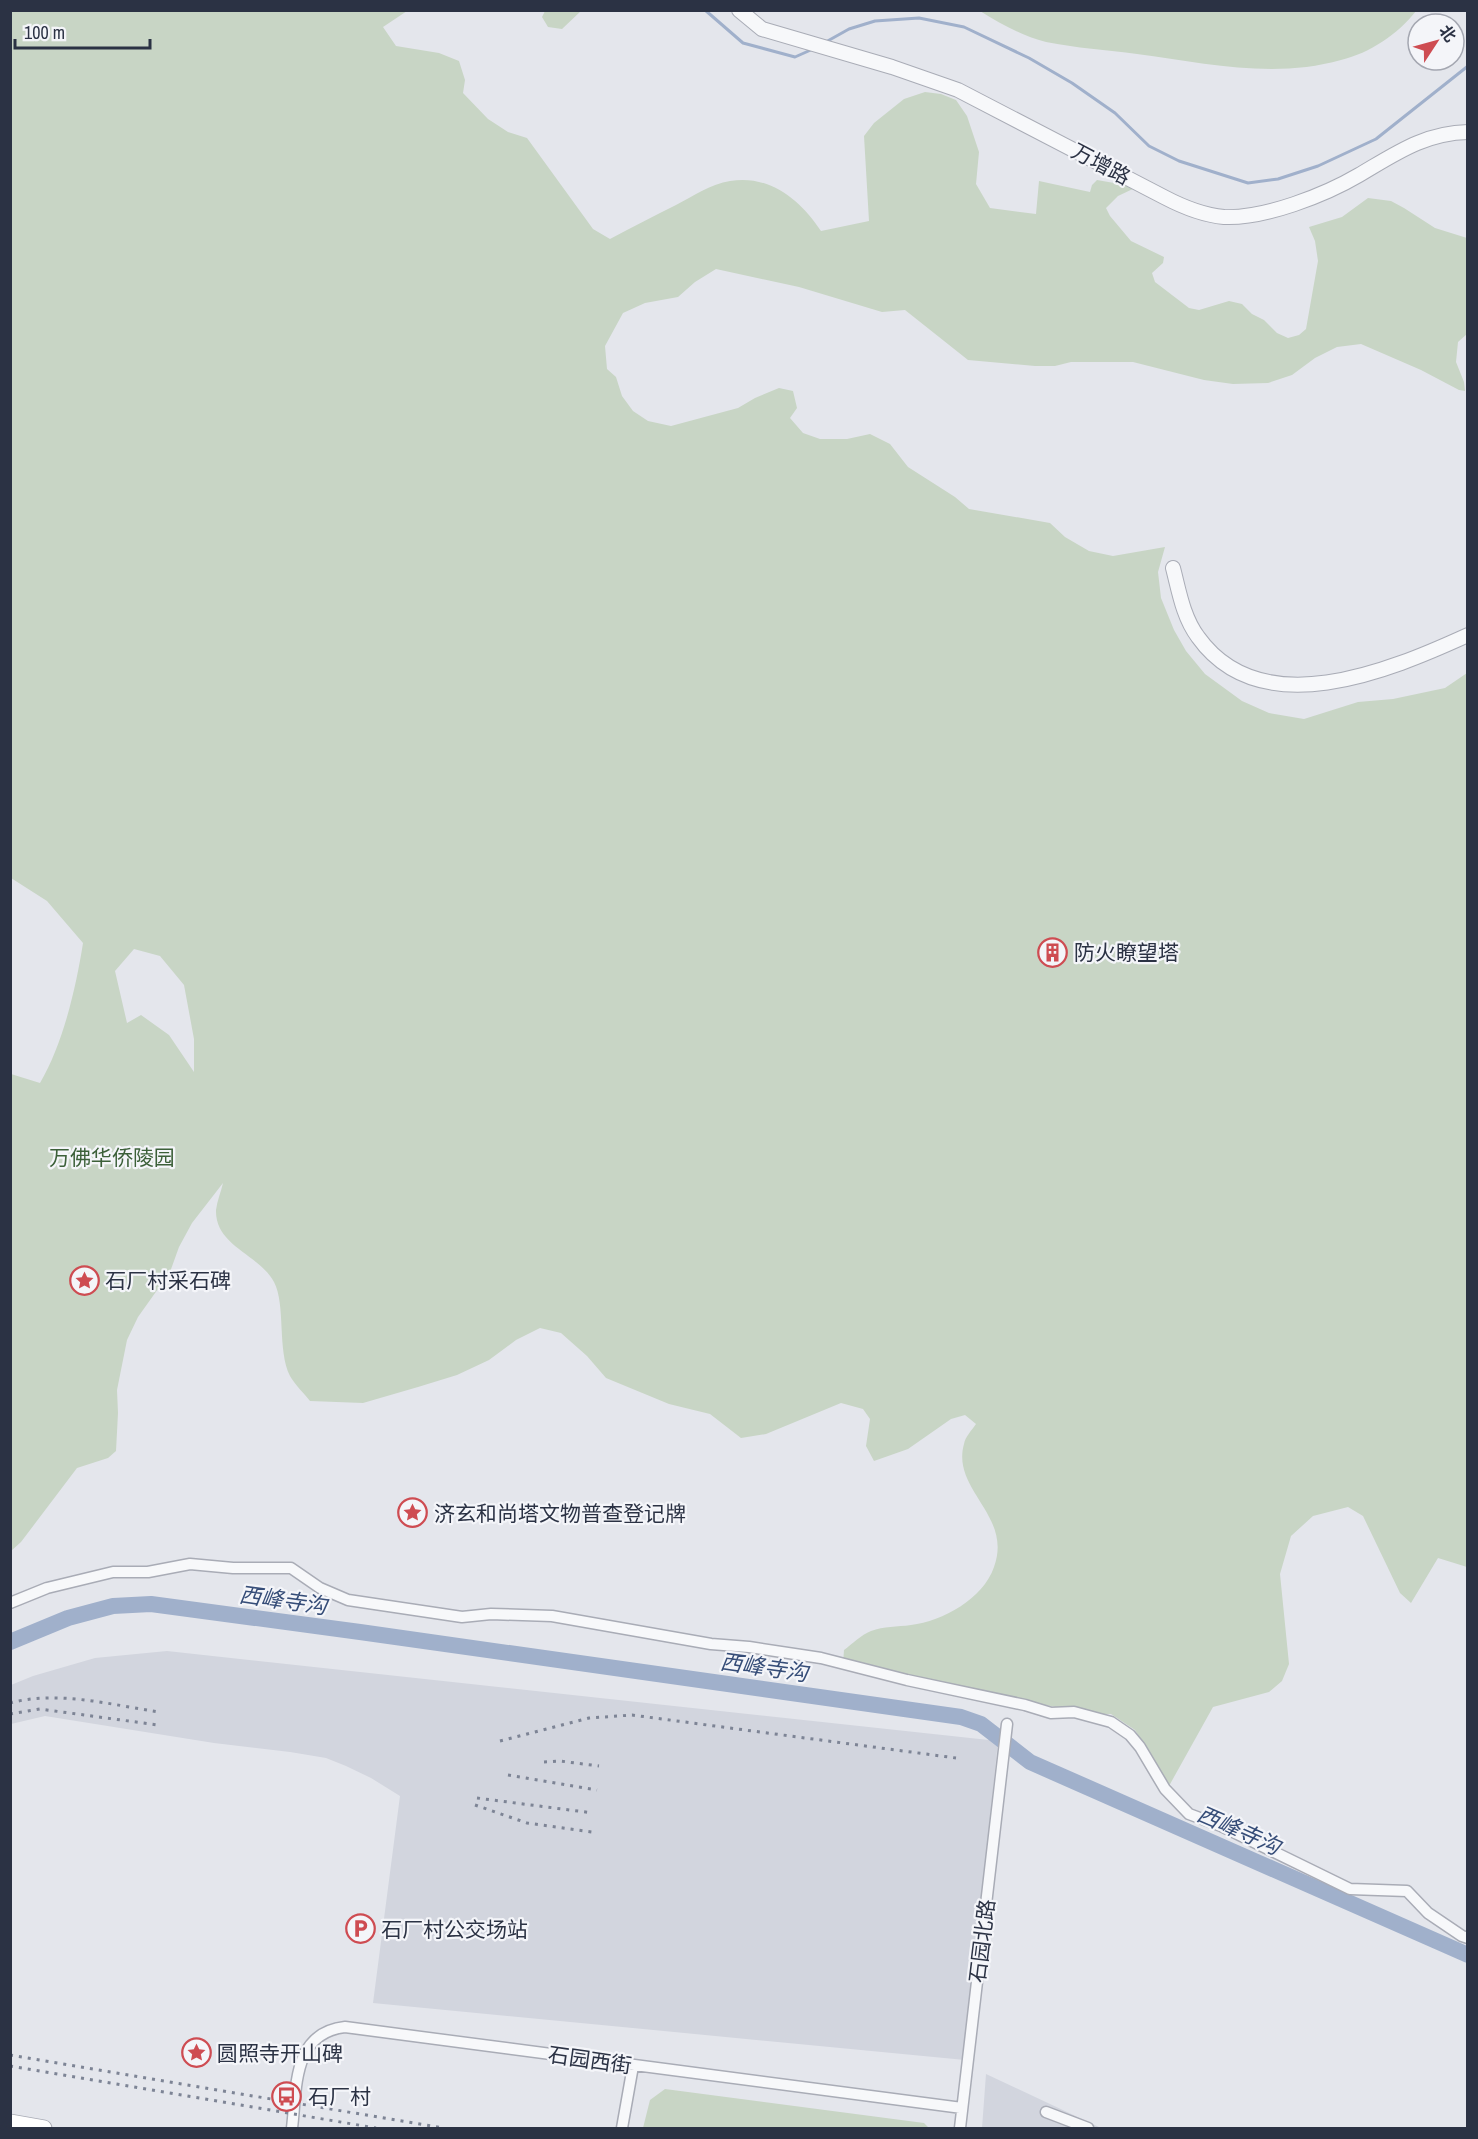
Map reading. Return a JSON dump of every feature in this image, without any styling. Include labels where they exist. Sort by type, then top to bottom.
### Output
[{"type":"main road","points":[[10,2122],[44,2128]]},
{"type":"street","name":"万增路","points":[[739,10],[762,29],[892,67],[958,90],[1191,211],[1224,217],[1253,215],[1291,205],[1350,181],[1417,141],[1447,132],[1467,132]]},
{"type":"street","points":[[1173,568],[1183,608],[1197,636],[1216,657],[1243,676],[1272,683],[1310,685],[1348,680],[1467,635]]},
{"type":"street","points":[[10,1603],[47,1588],[113,1572],[148,1572],[190,1564],[233,1568],[291,1568],[320,1588],[348,1600],[462,1617],[491,1614],[552,1616],[711,1644],[749,1647],[821,1658],[1051,1713],[1074,1712],[1111,1722],[1130,1735],[1153,1766],[1165,1790],[1189,1814],[1221,1826],[1350,1888],[1407,1891],[1428,1913],[1467,1938]]},
{"type":"street","name":"石园北路","points":[[960,2128],[1007,1724]]},
{"type":"street","name":"石园西街","points":[[292,2128],[303,2054],[329,2029],[345,2027],[962,2108]]},
{"type":"street","points":[[622,2128],[633,2066]]},
{"type":"street","points":[[1046,2112],[1088,2128]]},
{"type":"shaded area","points":[[167,1651],[998,1741],[965,2060],[373,2003],[400,1796],[371,1778],[326,1758],[45,1716],[11,1724],[11,1685],[33,1676],[95,1658]]},
{"type":"shaded area","points":[[986,2074],[1101,2128],[982,2128]]},
{"type":"green space","points":[[545,10],[581,11],[562,29],[548,27],[542,17]]},
{"type":"green space","points":[[1416,10],[1406,12],[1406,22],[1401,27],[1383,42],[1362,53],[1316,66],[1290,68],[1239,68],[1069,46],[1046,42],[1012,29],[980,11]]},
{"type":"green space","name":"万佛华侨陵园","points":[[11,11],[407,11],[383,27],[396,46],[439,53],[459,61],[465,80],[463,93],[488,119],[508,132],[527,138],[593,229],[610,239],[709,188],[730,181],[758,182],[783,192],[804,210],[821,231],[869,221],[864,136],[874,123],[904,99],[925,92],[941,94],[956,100],[967,116],[979,152],[976,184],[990,208],[1036,214],[1039,181],[1090,192],[1097,180],[1137,187],[1118,196],[1106,208],[1131,241],[1164,257],[1163,263],[1152,273],[1155,282],[1189,308],[1199,310],[1229,301],[1242,304],[1277,333],[1288,338],[1299,335],[1306,329],[1318,261],[1315,241],[1309,227],[1342,217],[1368,198],[1391,201],[1435,228],[1467,238],[1467,334],[1458,342],[1456,362],[1465,391],[1361,344],[1337,347],[1315,358],[1292,375],[1268,383],[1233,384],[1204,380],[1133,362],[1071,362],[1055,366],[1035,366],[968,360],[905,310],[882,312],[799,287],[716,269],[695,282],[678,297],[645,303],[623,313],[605,346],[607,369],[616,377],[622,396],[633,411],[648,421],[671,426],[738,408],[779,388],[793,391],[797,408],[790,418],[803,433],[820,439],[847,439],[870,434],[890,444],[908,467],[955,497],[969,509],[1050,523],[1065,537],[1089,551],[1113,556],[1165,547],[1158,572],[1161,598],[1174,630],[1186,651],[1205,674],[1242,701],[1269,713],[1304,719],[1358,702],[1393,699],[1445,688],[1467,673],[1467,1567],[1438,1558],[1411,1603],[1400,1593],[1363,1516],[1348,1507],[1313,1516],[1291,1536],[1280,1574],[1289,1664],[1282,1681],[1269,1692],[1213,1707],[1169,1786],[1135,1730],[1111,1714],[1090,1714],[843,1664],[844,1650],[864,1635],[881,1628],[911,1625],[936,1619],[971,1598],[989,1579],[998,1549],[996,1532],[966,1475],[962,1460],[967,1436],[976,1424],[965,1415],[951,1419],[908,1449],[874,1461],[866,1446],[870,1419],[863,1409],[841,1403],[766,1434],[741,1438],[710,1414],[669,1404],[606,1378],[587,1356],[561,1333],[540,1328],[516,1340],[489,1360],[457,1375],[363,1403],[310,1401],[290,1376],[286,1365],[280,1303],[274,1282],[267,1272],[230,1241],[218,1222],[216,1210],[223,1183],[192,1223],[179,1247],[170,1272],[138,1317],[127,1340],[117,1390],[116,1451],[108,1458],[77,1468],[21,1542],[11,1551],[11,1074],[40,1083],[62,1033],[77,978],[83,943],[47,901],[11,878]],"holes":[[[134,949],[160,956],[184,985],[194,1039],[194,1072],[169,1035],[141,1015],[127,1023],[115,971]]]},
{"type":"green space","points":[[665,2089],[924,2123],[929,2128],[643,2128],[650,2100]]},
{"type":"waterway","points":[[705,10],[743,43],[795,57],[813,49]]},
{"type":"waterway","points":[[824,43],[849,29],[875,21],[919,18],[964,27],[1029,58],[1072,83],[1115,113],[1149,146],[1179,161],[1248,183],[1278,179],[1318,166],[1376,139],[1468,66]]},
{"type":"waterway","name":"西峰寺沟","points":[[10,1642],[68,1618],[113,1606],[151,1604],[961,1717],[981,1724],[1030,1762],[1468,1955]]},
{"type":"railway","points":[[10,1703],[28,1699],[66,1698],[159,1712]]},
{"type":"railway","points":[[10,1714],[40,1709],[158,1725]]},
{"type":"railway","points":[[500,1741],[589,1718],[632,1715],[956,1758]]},
{"type":"railway","points":[[544,1762],[560,1761],[599,1766]]},
{"type":"railway","points":[[508,1775],[597,1790]]},
{"type":"railway","points":[[477,1798],[593,1813]]},
{"type":"railway","points":[[475,1805],[527,1823],[592,1832]]},
{"type":"railway","points":[[10,2055],[443,2128]]},
{"type":"railway","points":[[10,2066],[376,2128]]},
{"type":"place","name":"防火瞭望塔","points":[[1053,952]]},
{"type":"place","name":"石厂村采石碑","points":[[84,1280]]},
{"type":"place","name":"济玄和尚塔文物普查登记牌","points":[[413,1513]]},
{"type":"place","name":"石厂村公交场站","points":[[360,1929]]},
{"type":"place","name":"圆照寺开山碑","points":[[196,2053]]},
{"type":"place","name":"石厂村","points":[[287,2096]]}]
